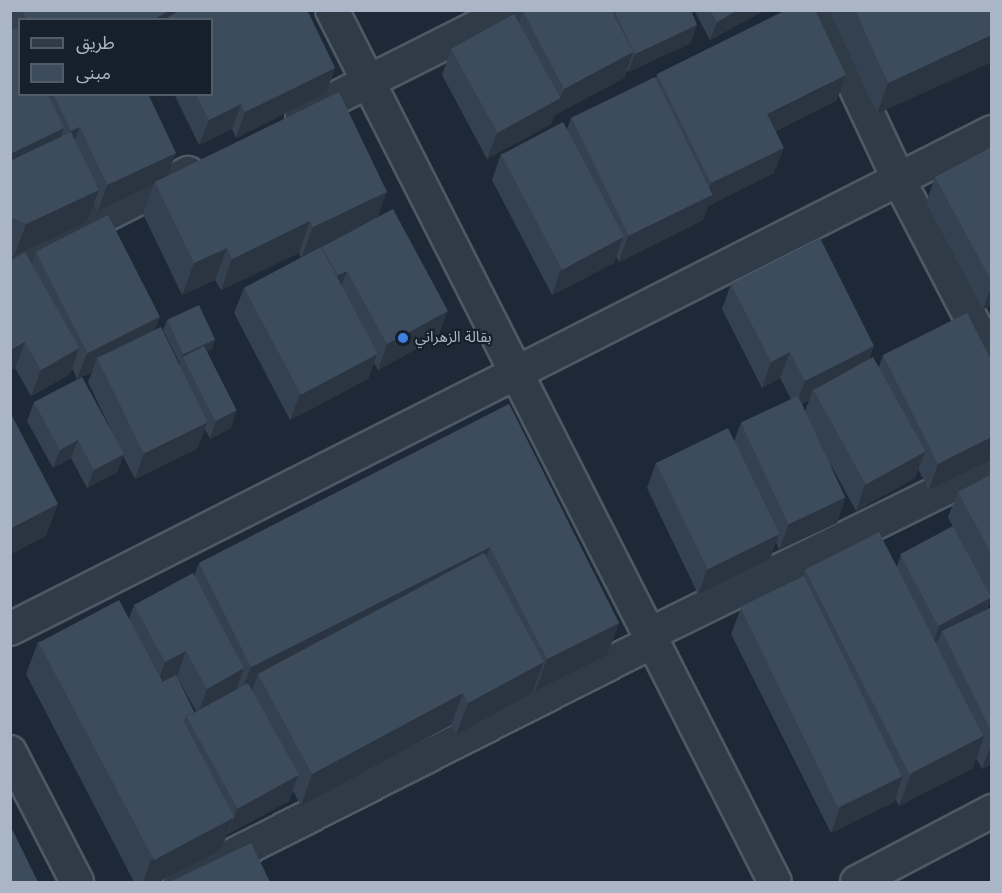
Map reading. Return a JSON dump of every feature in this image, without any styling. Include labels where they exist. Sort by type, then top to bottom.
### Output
[{"type":"street","points":[[332,10],[775,882]]},
{"type":"street","points":[[273,129],[511,10]]},
{"type":"street","points":[[819,10],[899,180],[992,359]]},
{"type":"street","points":[[10,628],[516,375],[992,132]]},
{"type":"street","points":[[10,264],[210,162]]},
{"type":"street","points":[[180,882],[650,638],[992,466]]},
{"type":"street","points":[[10,752],[77,882]]},
{"type":"street","points":[[857,882],[992,811]]},
{"type":"building","points":[[22,10],[170,10],[156,18],[26,18]]},
{"type":"building","points":[[181,10],[307,10],[335,68],[245,112],[241,104],[209,120],[197,96],[213,96],[213,18],[167,18]]},
{"type":"building","points":[[524,10],[611,10],[633,52],[564,89]]},
{"type":"building","points":[[614,10],[691,10],[697,25],[635,54]]},
{"type":"building","points":[[710,10],[738,10],[717,22]]},
{"type":"building","points":[[786,10],[815,10],[846,75],[767,114],[784,148],[711,183],[657,74]]},
{"type":"building","points":[[855,10],[992,10],[992,35],[888,83]]},
{"type":"building","points":[[514,14],[561,98],[498,133],[451,49]]},
{"type":"building","points":[[16,28],[18,32],[18,96],[49,96],[64,128],[10,154],[10,31]]},
{"type":"building","points":[[655,77],[712,195],[629,236],[571,118]]},
{"type":"building","points":[[339,92],[387,192],[313,227],[310,221],[232,259],[227,248],[194,263],[155,182]]},
{"type":"building","points":[[54,96],[149,96],[176,153],[107,185],[80,127],[71,131]]},
{"type":"building","points":[[563,122],[624,237],[562,270],[501,155]]},
{"type":"building","points":[[71,132],[99,190],[26,224],[10,217],[10,161]]},
{"type":"building","points":[[992,147],[992,282],[935,177]]},
{"type":"building","points":[[393,209],[448,311],[387,344],[347,271],[338,275],[322,247]]},
{"type":"building","points":[[108,215],[160,317],[88,353],[36,252]]},
{"type":"building","points":[[820,238],[874,346],[805,381],[790,352],[771,362],[731,284]]},
{"type":"building","points":[[321,247],[378,354],[301,395],[244,288]]},
{"type":"building","points":[[25,252],[79,348],[41,370],[25,342],[10,350],[10,261]]},
{"type":"building","points":[[199,305],[215,339],[183,354],[167,320]]},
{"type":"building","points":[[967,313],[992,362],[992,437],[938,464],[883,355]]},
{"type":"building","points":[[161,327],[207,422],[144,453],[97,358]]},
{"type":"building","points":[[204,346],[237,410],[215,421],[183,357]]},
{"type":"building","points":[[873,357],[925,451],[866,484],[814,390]]},
{"type":"building","points":[[82,377],[124,454],[94,470],[78,440],[60,450],[34,402]]},
{"type":"building","points":[[798,396],[845,498],[788,524],[741,423]]},
{"type":"building","points":[[509,404],[619,623],[547,659],[490,547],[251,667],[199,563]]},
{"type":"building","points":[[10,412],[58,504],[10,529]]},
{"type":"building","points":[[728,428],[780,534],[708,569],[656,463]]},
{"type":"building","points":[[992,474],[992,555],[958,492]]},
{"type":"building","points":[[953,526],[991,598],[938,626],[900,554]]},
{"type":"building","points":[[879,532],[983,736],[909,774],[805,570]]},
{"type":"building","points":[[484,553],[544,662],[468,703],[463,693],[312,774],[258,674]]},
{"type":"building","points":[[193,573],[244,668],[207,689],[186,651],[165,662],[134,605]]},
{"type":"building","points":[[804,576],[902,776],[838,808],[740,607]]},
{"type":"building","points":[[119,600],[234,817],[154,860],[39,643]]},
{"type":"building","points":[[992,607],[992,733],[942,631]]},
{"type":"building","points":[[176,675],[194,712],[186,716],[183,722],[162,682]]},
{"type":"building","points":[[248,683],[299,775],[238,809],[187,717]]},
{"type":"building","points":[[10,825],[38,882],[10,882]]},
{"type":"building","points":[[251,843],[270,882],[170,882]]},
{"type":"place","name":"بقالة الزهراني","points":[[403,338]]}]
